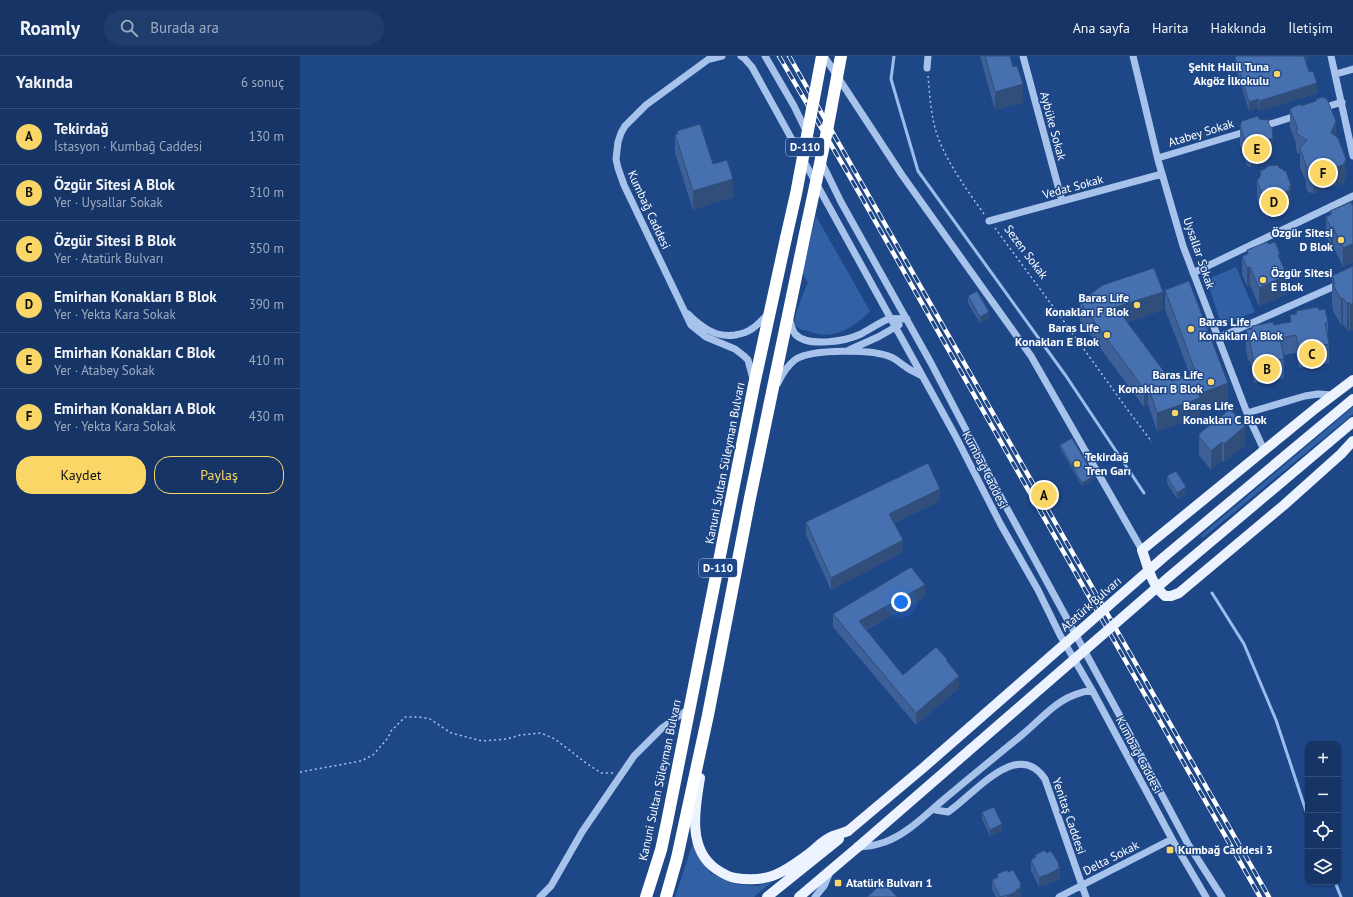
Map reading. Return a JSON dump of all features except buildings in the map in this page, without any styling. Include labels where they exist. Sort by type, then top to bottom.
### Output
[{"type":"highway","name":"Kanuni Sultan Süleyman Bulvarı","points":[[646,897],[660,850],[690,708],[754,385],[823,56]]},
{"type":"highway","name":"D-110","points":[[666,897],[682,838],[708,715],[770,399],[827,131],[841,56]]},
{"type":"main road","points":[[1353,380],[1264,450],[1142,550],[1152,580],[1160,592],[1165,596],[1171,596],[1179,593],[1284,505],[1341,454],[1353,441]]},
{"type":"main road","name":"Atatürk Bulvarı","points":[[767,897],[924,768],[1164,557],[1353,399]]},
{"type":"main road","points":[[799,897],[858,848],[1170,577],[1353,422]]},
{"type":"main road","points":[[708,715],[697,794],[695,832],[703,856],[710,865],[730,877],[757,879],[771,876],[789,867],[833,836],[848,831]]},
{"type":"street","name":"Kumbağ Caddesi","points":[[722,56],[711,58],[632,118],[621,133],[617,149],[618,168],[624,185],[691,325],[706,337],[735,349],[744,356],[750,364],[754,385]]},
{"type":"street","name":"Kumbağ Caddesi","points":[[741,56],[752,67],[955,435],[1001,525],[1038,590],[1060,635],[1206,897]]},
{"type":"street","name":"Kumbağ Caddesi","points":[[765,56],[794,106],[841,202],[932,363],[1010,514],[1122,718],[1188,844],[1222,897]]},
{"type":"street","points":[[823,56],[902,175],[1031,356],[1142,550]]},
{"type":"street","points":[[927,68],[928,56]]},
{"type":"street","name":"Aybüke Sokak","points":[[1023,56],[1062,201]]},
{"type":"street","name":"Uysallar Sokak","points":[[1133,56],[1162,174],[1183,246],[1247,413],[1264,450]]},
{"type":"street","points":[[1331,56],[1353,156]]},
{"type":"street","points":[[1336,74],[1353,69]]},
{"type":"street","points":[[1319,109],[1342,102]]},
{"type":"street","name":"Atabey Sokak","points":[[1158,158],[1303,114]]},
{"type":"street","name":"Vedat Sokak","points":[[989,221],[1162,174]]},
{"type":"street","points":[[1193,273],[1353,196]]},
{"type":"street","points":[[1218,338],[1353,278]]},
{"type":"street","points":[[789,308],[789,318],[795,333],[803,338],[813,341],[832,342],[848,339],[890,319],[907,319]]},
{"type":"street","name":"Kumbağ Caddesi","points":[[684,312],[703,328],[714,333],[729,336],[743,334],[751,330],[770,312]]},
{"type":"street","points":[[847,351],[895,327],[907,319]]},
{"type":"street","points":[[770,399],[784,371],[797,358],[808,355],[847,351],[879,354],[891,357],[923,377]]},
{"type":"street","points":[[1247,413],[1305,396],[1318,394],[1333,395]]},
{"type":"street","points":[[858,848],[886,842],[910,828],[1064,699],[1078,692],[1092,690]]},
{"type":"street","points":[[540,897],[551,886],[582,832],[634,756],[662,728],[690,708]]},
{"type":"street","name":"Yenitaş Caddesi","points":[[934,808],[936,810],[948,812],[1002,769],[1013,765],[1022,764],[1035,768],[1041,772],[1045,779],[1086,897]]},
{"type":"street","name":"Delta Sokak","points":[[1059,897],[1172,838]]},
{"type":"street","points":[[816,897],[824,886],[830,872]]},
{"type":"path","name":"Sezen Sokak","points":[[927,68],[931,108],[939,139],[960,182],[1152,442]]},
{"type":"path","points":[[300,772],[361,761],[373,755],[388,738],[391,731],[405,717],[419,717],[430,719],[451,733],[482,741],[508,739],[520,735],[541,733],[556,739],[601,773],[622,773]]},
{"type":"shaded area","points":[[816,216],[870,311],[853,326],[830,335],[817,334],[802,330],[795,324],[797,309],[808,282],[800,270],[800,263],[805,263]]},
{"type":"shaded area","points":[[1236,267],[1255,312],[1223,324],[1220,321],[1207,281],[1208,279]]},
{"type":"shaded area","points":[[1353,407],[1353,414],[1203,538],[1200,536]]},
{"type":"shaded area","points":[[693,843],[701,860],[711,873],[734,884],[757,886],[773,881],[754,897],[675,897]]},
{"type":"waterway","points":[[894,56],[891,79],[918,171],[1066,376],[1144,493]]},
{"type":"waterway","points":[[1212,593],[1244,644],[1276,720],[1307,813]]},
{"type":"waterway","points":[[1336,885],[1341,897]]},
{"type":"railway","points":[[779,56],[850,177],[1260,897]]},
{"type":"railway","points":[[789,56],[1269,897]]},
{"type":"place","name":"Şehit Halil Tuna Akgöz İlkokulu","points":[[1277,74]]},
{"type":"place","name":"Emirhan Konakları C Blok","points":[[1257,149]]},
{"type":"place","name":"Emirhan Konakları A Blok","points":[[1323,173]]},
{"type":"place","name":"Emirhan Konakları B Blok","points":[[1274,202]]},
{"type":"place","name":"Özgür Sitesi D Blok","points":[[1341,240]]},
{"type":"place","name":"Özgür Sitesi E Blok","points":[[1263,280]]},
{"type":"place","name":"Baras Life Konakları F Blok","points":[[1137,305]]},
{"type":"place","name":"Baras Life Konakları A Blok","points":[[1191,329]]},
{"type":"place","name":"Baras Life Konakları E Blok","points":[[1107,335]]},
{"type":"place","name":"Özgür Sitesi B Blok","points":[[1312,354]]},
{"type":"place","name":"Özgür Sitesi A Blok","points":[[1267,369]]},
{"type":"place","name":"Baras Life Konakları B Blok","points":[[1211,382]]},
{"type":"place","name":"Baras Life Konakları C Blok","points":[[1175,413]]},
{"type":"place","name":"Tekirdağ Tren Garı","points":[[1077,464]]},
{"type":"place","name":"Tekirdağ","points":[[1044,495]]},
{"type":"place","name":"Kumbağ Caddesi 3","points":[[1170,850]]},
{"type":"place","name":"Atatürk Bulvarı 1","points":[[838,883]]}]
